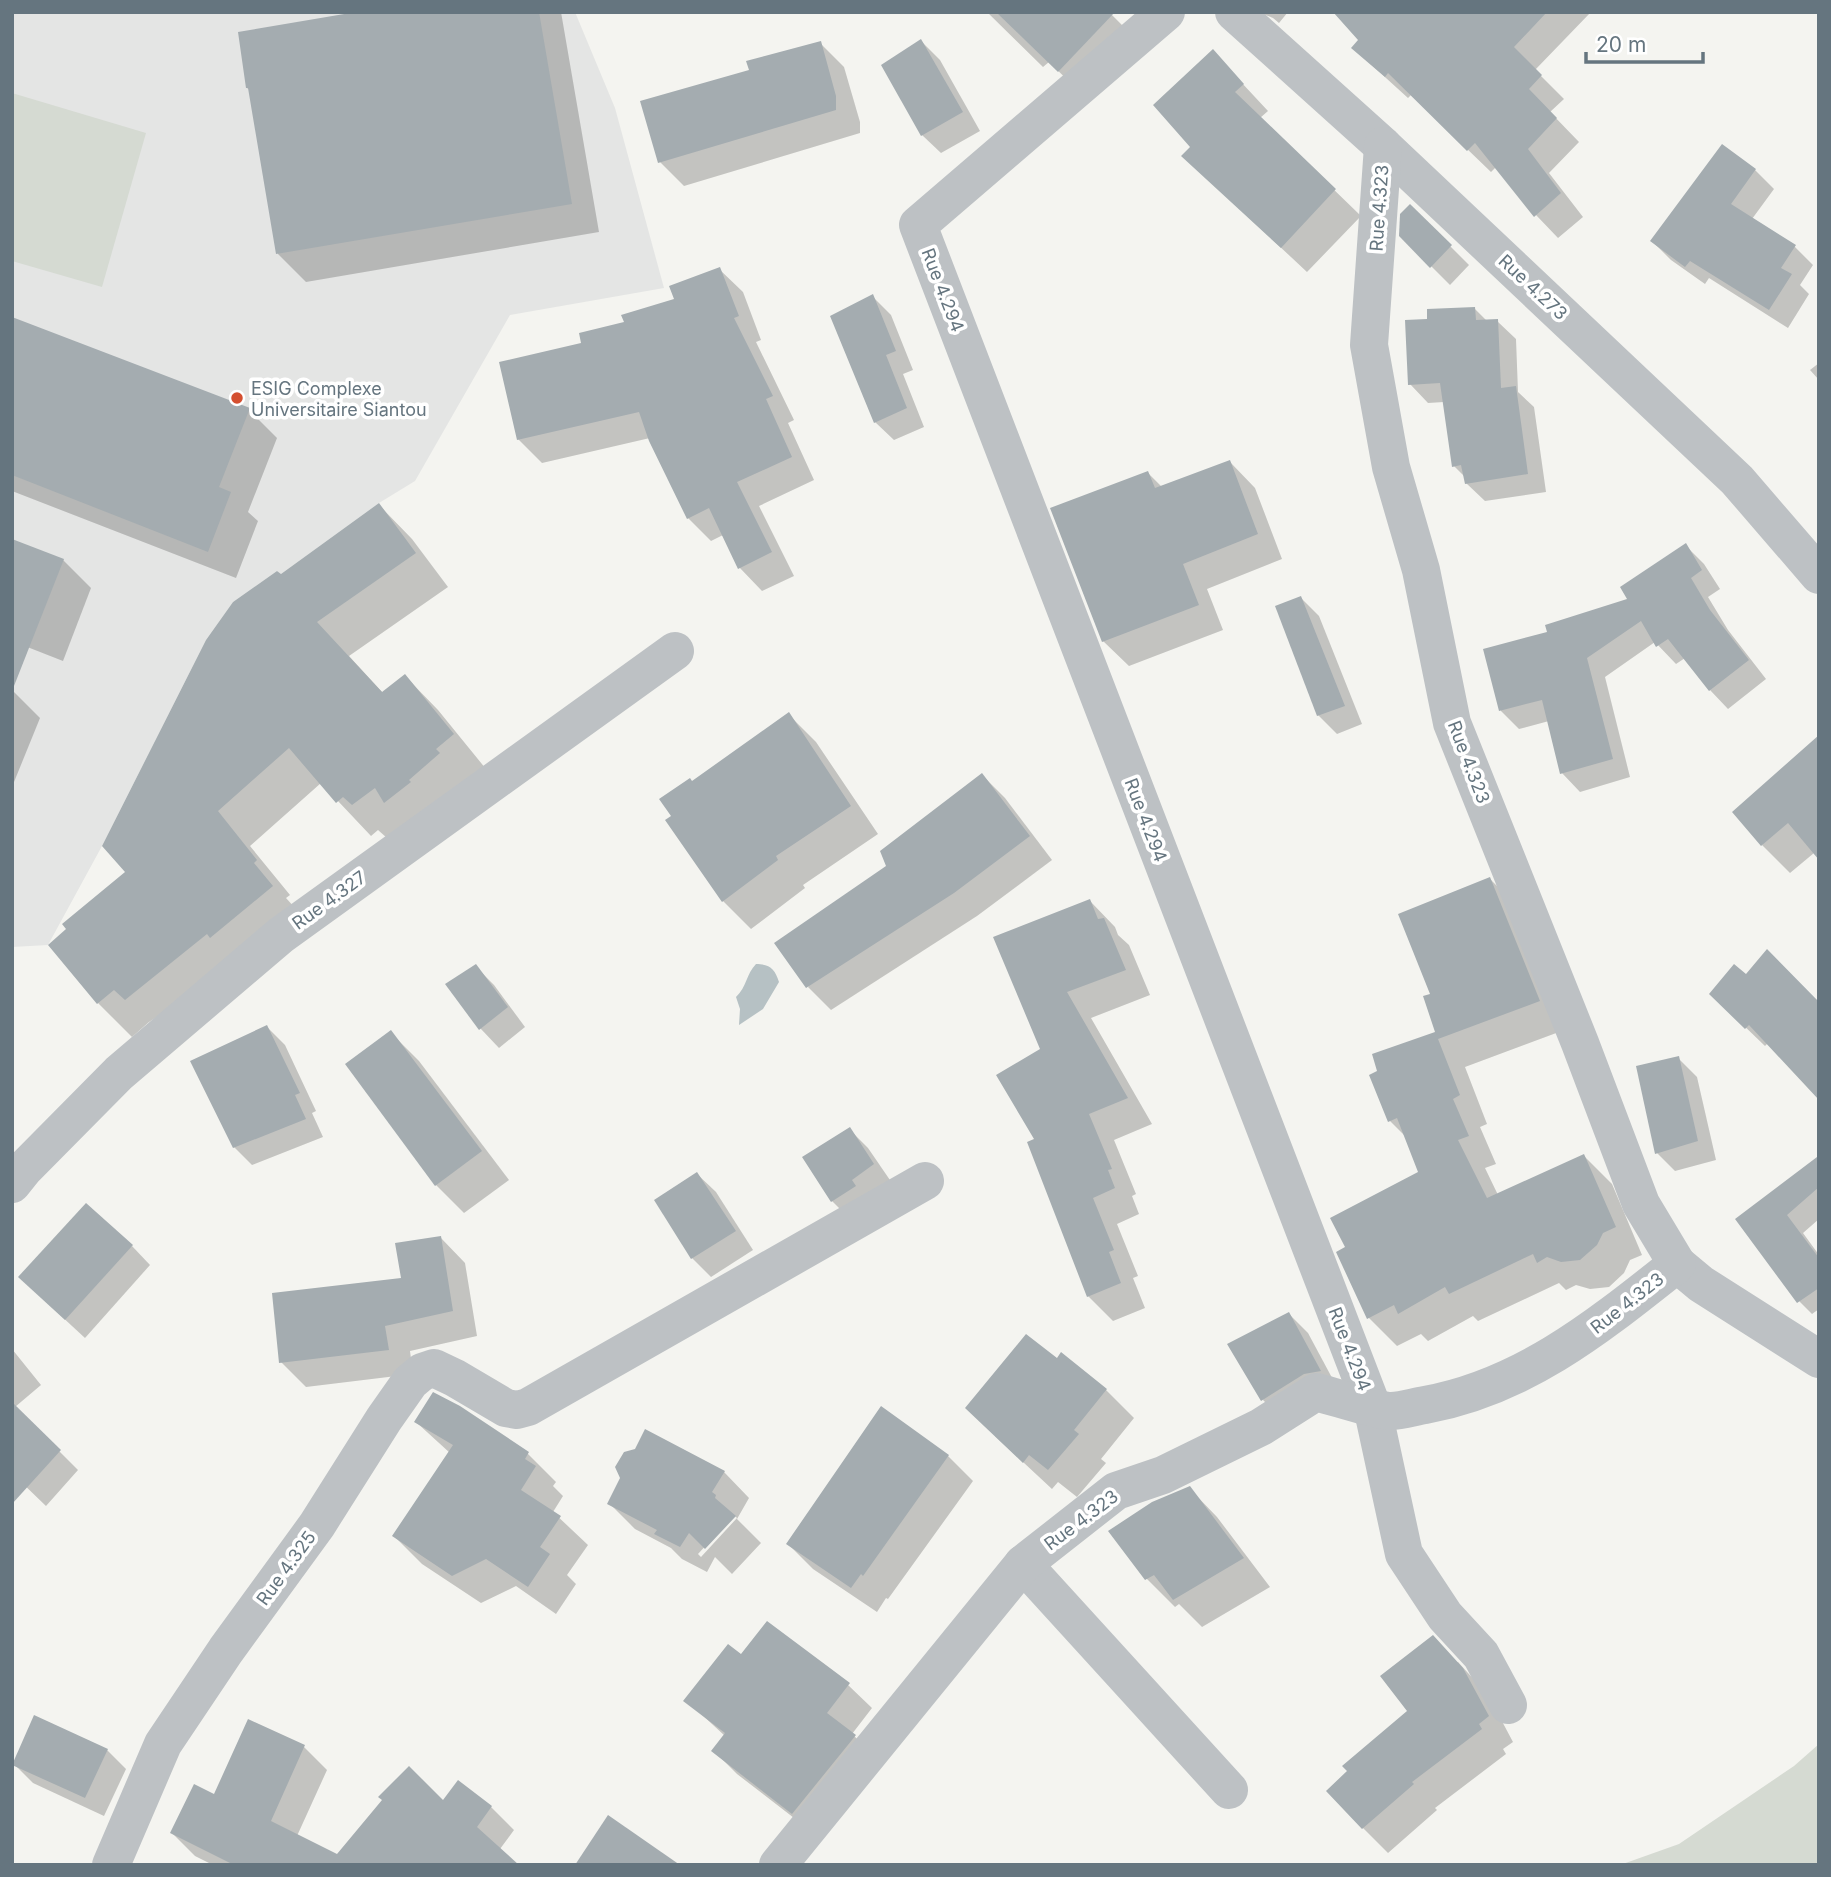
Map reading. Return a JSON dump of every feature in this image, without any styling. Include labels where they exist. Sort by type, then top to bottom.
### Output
[{"type":"street","name":"Rue 4.294","points":[[1166,12],[918,225],[1372,1406],[1404,1554],[1445,1616],[1481,1655],[1508,1705]]},
{"type":"street","name":"Rue 4.273","points":[[1234,12],[1383,146],[1737,480],[1819,575]]},
{"type":"street","name":"Rue 4.323","points":[[778,1865],[1024,1564],[1116,1491],[1163,1475],[1261,1427],[1315,1392],[1390,1411],[1444,1402],[1518,1375],[1560,1353],[1599,1326],[1678,1264],[1641,1204],[1580,1043],[1452,723],[1421,570],[1391,467],[1369,345],[1383,146]]},
{"type":"street","name":"Rue 4.327","points":[[12,1184],[119,1073],[281,935],[675,651]]},
{"type":"street","name":"Rue 4.325","points":[[111,1865],[163,1744],[226,1650],[317,1525],[384,1419],[410,1382],[422,1371],[434,1368],[506,1408],[517,1410],[528,1407],[925,1181]]},
{"type":"street","points":[[1678,1264],[1701,1284],[1819,1359]]},
{"type":"street","points":[[1024,1564],[1228,1790]]},
{"type":"shaded area","name":"ESIG Complexe Universitaire Siantou","points":[[12,12],[575,12],[615,108],[664,288],[510,315],[415,481],[379,503],[281,574],[277,571],[233,602],[206,640],[102,846],[48,945],[12,947]]},
{"type":"shaded area","points":[[12,93],[146,133],[102,287],[12,261]]},
{"type":"shaded area","points":[[756,964],[771,968],[779,982],[763,1009],[739,1025],[740,1009],[736,997]]},
{"type":"shaded area","points":[[1819,1744],[1819,1865],[1620,1865],[1679,1844],[1794,1766]]},
{"type":"building","points":[[356,12],[539,12],[572,204],[276,254],[238,32]]},
{"type":"building","points":[[996,12],[1115,12],[1058,72]]},
{"type":"building","points":[[1333,12],[1547,12],[1514,47],[1542,75],[1529,89],[1557,118],[1528,149],[1561,193],[1534,217],[1475,143],[1467,151],[1388,73],[1385,77],[1351,48],[1358,40]]},
{"type":"building","points":[[921,39],[963,112],[921,136],[881,65]]},
{"type":"building","points":[[821,41],[836,96],[836,110],[658,163],[640,101],[749,70],[746,61]]},
{"type":"building","points":[[1213,49],[1244,84],[1235,92],[1336,189],[1281,248],[1181,156],[1190,147],[1153,105]]},
{"type":"building","points":[[1722,144],[1756,169],[1731,204],[1796,245],[1781,268],[1792,274],[1769,310],[1690,261],[1685,267],[1650,241]]},
{"type":"building","points":[[1410,204],[1452,245],[1430,268],[1399,236],[1400,214]]},
{"type":"building","points":[[720,267],[739,316],[734,318],[773,396],[766,399],[792,457],[737,482],[772,552],[738,569],[709,508],[687,519],[649,441],[639,412],[517,440],[499,362],[581,343],[579,333],[624,322],[621,315],[674,299],[669,286]]},
{"type":"building","points":[[873,294],[896,351],[886,355],[907,408],[874,423],[830,316]]},
{"type":"building","points":[[1475,307],[1476,320],[1498,319],[1501,388],[1516,386],[1528,474],[1465,484],[1461,465],[1452,467],[1440,383],[1408,385],[1405,320],[1427,319],[1427,309]]},
{"type":"building","points":[[12,317],[250,408],[219,487],[231,492],[208,552],[12,475]]},
{"type":"building","points":[[1230,460],[1258,534],[1183,564],[1199,605],[1102,642],[1050,508],[1148,471],[1155,488]]},
{"type":"building","points":[[379,503],[416,553],[317,622],[382,692],[405,674],[454,734],[436,749],[440,753],[409,780],[411,782],[384,803],[375,788],[352,805],[343,797],[336,803],[289,748],[218,811],[257,860],[254,863],[273,886],[210,938],[207,934],[125,1000],[114,990],[97,1004],[48,945],[66,929],[62,924],[125,872],[102,846],[206,640],[233,602],[277,571],[281,574]]},
{"type":"building","points":[[12,539],[64,559],[14,686],[12,685]]},
{"type":"building","points":[[1686,543],[1702,570],[1691,578],[1710,610],[1749,660],[1709,691],[1668,639],[1656,647],[1641,621],[1587,658],[1613,759],[1560,774],[1542,700],[1499,711],[1483,649],[1547,632],[1545,625],[1627,599],[1620,587]]},
{"type":"building","points":[[1301,596],[1345,706],[1317,716],[1275,606]]},
{"type":"building","points":[[789,712],[851,806],[776,856],[778,860],[722,902],[665,820],[671,816],[659,799],[690,778],[692,781]]},
{"type":"building","points":[[1819,735],[1819,860],[1788,823],[1761,846],[1732,812]]},
{"type":"building","points":[[982,773],[1030,836],[954,893],[806,988],[774,943],[886,866],[880,851]]},
{"type":"building","points":[[1490,877],[1540,1001],[1438,1039],[1460,1095],[1453,1099],[1469,1136],[1458,1140],[1487,1198],[1584,1154],[1616,1227],[1603,1233],[1597,1245],[1580,1260],[1561,1262],[1547,1257],[1537,1263],[1533,1254],[1449,1294],[1445,1287],[1398,1314],[1394,1305],[1367,1319],[1336,1252],[1345,1247],[1330,1218],[1418,1172],[1397,1118],[1388,1122],[1369,1075],[1377,1071],[1372,1054],[1435,1032],[1423,996],[1430,994],[1398,914]]},
{"type":"building","points":[[1090,899],[1098,919],[1104,918],[1126,970],[1067,992],[1128,1098],[1089,1114],[1112,1169],[1108,1170],[1115,1188],[1093,1198],[1114,1250],[1109,1252],[1121,1283],[1087,1297],[1027,1142],[1034,1139],[996,1075],[1040,1049],[993,937]]},
{"type":"building","points":[[1767,949],[1819,1002],[1819,1100],[1749,1025],[1745,1029],[1709,994],[1734,964],[1746,974]]},
{"type":"building","points":[[476,964],[508,1007],[479,1030],[445,984]]},
{"type":"building","points":[[267,1025],[300,1093],[295,1095],[306,1119],[233,1148],[190,1061]]},
{"type":"building","points":[[391,1030],[482,1151],[435,1186],[345,1064]]},
{"type":"building","points":[[1679,1056],[1698,1141],[1655,1154],[1636,1066]]},
{"type":"building","points":[[850,1127],[874,1164],[852,1180],[856,1186],[831,1202],[802,1157]]},
{"type":"building","points":[[1817,1157],[1819,1187],[1787,1215],[1819,1258],[1819,1288],[1797,1303],[1735,1219]]},
{"type":"building","points":[[697,1172],[736,1231],[691,1259],[654,1200]]},
{"type":"building","points":[[86,1203],[133,1245],[65,1320],[18,1277]]},
{"type":"building","points":[[441,1236],[453,1311],[385,1326],[389,1350],[279,1363],[272,1293],[401,1278],[395,1243]]},
{"type":"building","points":[[1289,1312],[1321,1371],[1304,1374],[1261,1401],[1227,1344]]},
{"type":"building","points":[[1026,1334],[1057,1358],[1061,1352],[1107,1389],[1074,1430],[1079,1434],[1048,1470],[1029,1455],[1023,1463],[965,1408]]},
{"type":"building","points":[[433,1392],[460,1406],[529,1452],[525,1459],[536,1466],[521,1490],[561,1516],[540,1547],[550,1554],[528,1587],[486,1559],[452,1576],[392,1536],[453,1445],[414,1422]]},
{"type":"building","points":[[12,1402],[61,1450],[12,1504]]},
{"type":"building","points":[[881,1406],[949,1455],[863,1576],[861,1574],[851,1588],[786,1544]]},
{"type":"building","points":[[645,1429],[725,1471],[712,1492],[716,1495],[715,1498],[736,1516],[705,1549],[689,1533],[680,1547],[654,1534],[657,1530],[607,1504],[620,1478],[615,1467],[624,1452],[635,1449]]},
{"type":"building","points":[[1190,1486],[1244,1558],[1173,1600],[1154,1575],[1145,1580],[1108,1531],[1152,1502]]},
{"type":"building","points":[[767,1621],[850,1683],[827,1713],[856,1735],[792,1814],[711,1751],[725,1733],[683,1701],[728,1644],[741,1654]]},
{"type":"building","points":[[1433,1635],[1463,1668],[1489,1716],[1479,1724],[1482,1729],[1412,1782],[1414,1784],[1362,1829],[1326,1791],[1347,1771],[1342,1766],[1407,1711],[1380,1676]]},
{"type":"building","points":[[34,1715],[108,1749],[85,1798],[12,1765]]},
{"type":"building","points":[[248,1719],[305,1745],[271,1821],[337,1854],[382,1800],[378,1797],[409,1766],[443,1800],[458,1780],[492,1806],[477,1827],[519,1865],[234,1865],[170,1833],[194,1784],[214,1794]]},
{"type":"building","points":[[608,1815],[680,1865],[575,1865]]},
{"type":"place","name":"ESIG Complexe Universitaire Siantou","points":[[237,398]]}]
